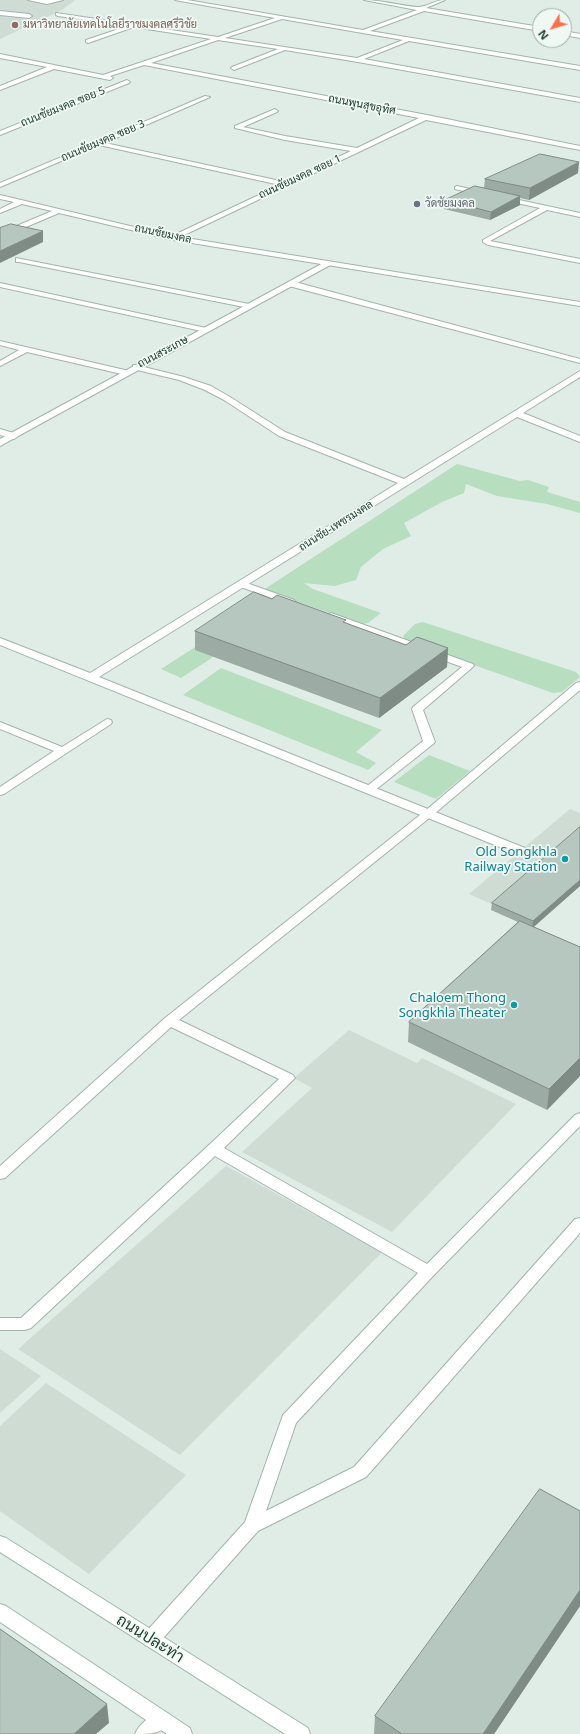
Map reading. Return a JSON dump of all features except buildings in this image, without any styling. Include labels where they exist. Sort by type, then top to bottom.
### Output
[{"type":"street","points":[[31,0],[47,2],[60,0]]},
{"type":"street","points":[[178,0],[580,68]]},
{"type":"street","points":[[367,0],[532,28]]},
{"type":"street","points":[[363,32],[442,0]]},
{"type":"street","points":[[0,13],[29,16]]},
{"type":"street","points":[[58,14],[358,60],[580,100]]},
{"type":"street","points":[[0,56],[102,77],[281,18]]},
{"type":"street","points":[[88,41],[133,26]]},
{"type":"street","points":[[358,60],[408,39]]},
{"type":"street","points":[[234,68],[284,49]]},
{"type":"street","name":"ถนนพูนสุขอุทิศ","points":[[143,63],[427,117],[580,148]]},
{"type":"street","points":[[0,88],[53,67]]},
{"type":"street","name":"ถนนชัยมงคล ซอย 5","points":[[0,133],[126,82],[102,77]]},
{"type":"street","name":"ถนนชัยมงคล ซอย 3","points":[[0,185],[207,97]]},
{"type":"street","points":[[275,111],[237,127],[285,138],[359,150]]},
{"type":"street","name":"ถนนชัยมงคล ซอย 1","points":[[173,238],[427,117]]},
{"type":"street","points":[[98,143],[286,184]]},
{"type":"street","points":[[457,188],[486,195]]},
{"type":"street","name":"ถนนชัยมงคล","points":[[0,197],[173,238],[580,304]]},
{"type":"street","points":[[501,198],[580,215]]},
{"type":"street","points":[[0,212],[21,202]]},
{"type":"street","points":[[546,208],[485,241],[488,243],[580,261]]},
{"type":"street","points":[[0,236],[58,211]]},
{"type":"street","points":[[19,260],[249,306]]},
{"type":"street","name":"ถนนสระเกษ","points":[[0,443],[126,372],[328,264]]},
{"type":"street","points":[[292,284],[580,361]]},
{"type":"street","points":[[0,285],[206,330]]},
{"type":"street","points":[[0,343],[126,372]]},
{"type":"street","points":[[0,364],[26,349]]},
{"type":"street","points":[[136,367],[179,378],[208,388],[245,409],[282,434],[405,483]]},
{"type":"street","name":"ถนนชัย-เพชรมงคล","points":[[91,677],[517,414],[580,373]]},
{"type":"street","points":[[570,380],[580,382]]},
{"type":"street","points":[[517,414],[580,439]]},
{"type":"street","points":[[0,432],[14,436]]},
{"type":"street","points":[[241,584],[299,605]]},
{"type":"street","points":[[321,613],[469,666],[417,709],[429,742],[370,789]]},
{"type":"street","points":[[0,641],[429,812],[521,851]]},
{"type":"street","points":[[0,1174],[170,1021],[429,812],[580,685]]},
{"type":"street","points":[[0,792],[107,722]]},
{"type":"street","points":[[0,725],[63,751]]},
{"type":"street","points":[[0,1324],[24,1324],[214,1149],[288,1078],[170,1021]]},
{"type":"street","points":[[252,1526],[289,1420],[428,1272],[580,1118]]},
{"type":"street","points":[[214,1149],[428,1272]]},
{"type":"street","points":[[151,1639],[252,1526],[360,1472],[580,1222]]},
{"type":"street","name":"ถนนปละท่า","points":[[0,1543],[300,1734]]},
{"type":"street","points":[[0,1612],[183,1734]]},
{"type":"street","points":[[144,1734],[162,1720]]},
{"type":"shaded area","name":"มหาวิทยาลัยเทคโนโลยีราชมงคลศรีวิชัย","points":[[0,0],[75,0],[62,10],[0,39]]},
{"type":"shaded area","points":[[570,809],[580,813],[580,833],[496,906],[469,894]]},
{"type":"shaded area","points":[[349,1030],[417,1063],[422,1058],[516,1104],[392,1232],[242,1152],[312,1088],[294,1078]]},
{"type":"shaded area","points":[[226,1166],[382,1252],[180,1455],[18,1349]]},
{"type":"shaded area","points":[[0,1349],[41,1376],[0,1413]]},
{"type":"shaded area","points":[[46,1383],[186,1475],[89,1574],[0,1511],[0,1426]]},
{"type":"green space","points":[[457,464],[520,481],[528,480],[549,487],[547,492],[580,502],[580,513],[547,504],[497,496],[466,484],[464,493],[442,502],[404,523],[411,536],[383,549],[361,567],[356,580],[335,586],[304,583],[313,589],[381,613],[368,623],[362,624],[263,590]]},
{"type":"green space","points":[[267,601],[221,652],[181,678],[161,669]]},
{"type":"green space","points":[[423,622],[576,672],[580,677],[562,692],[553,693],[406,641],[403,636],[415,624]]},
{"type":"green space","points":[[221,668],[382,730],[356,752],[376,763],[368,770],[183,695]]},
{"type":"green space","points":[[429,755],[470,771],[436,799],[394,782]]},
{"type":"place","name":"มหาวิทยาลัยเทคโนโลยีราชมงคลศรีวิชัย","points":[[15,25]]},
{"type":"place","name":"วัดชัยมงคล","points":[[417,204]]},
{"type":"place","name":"Old Songkhla Railway Station","points":[[565,859]]},
{"type":"place","name":"Chaloem Thong Songkhla Theater","points":[[514,1005]]}]
